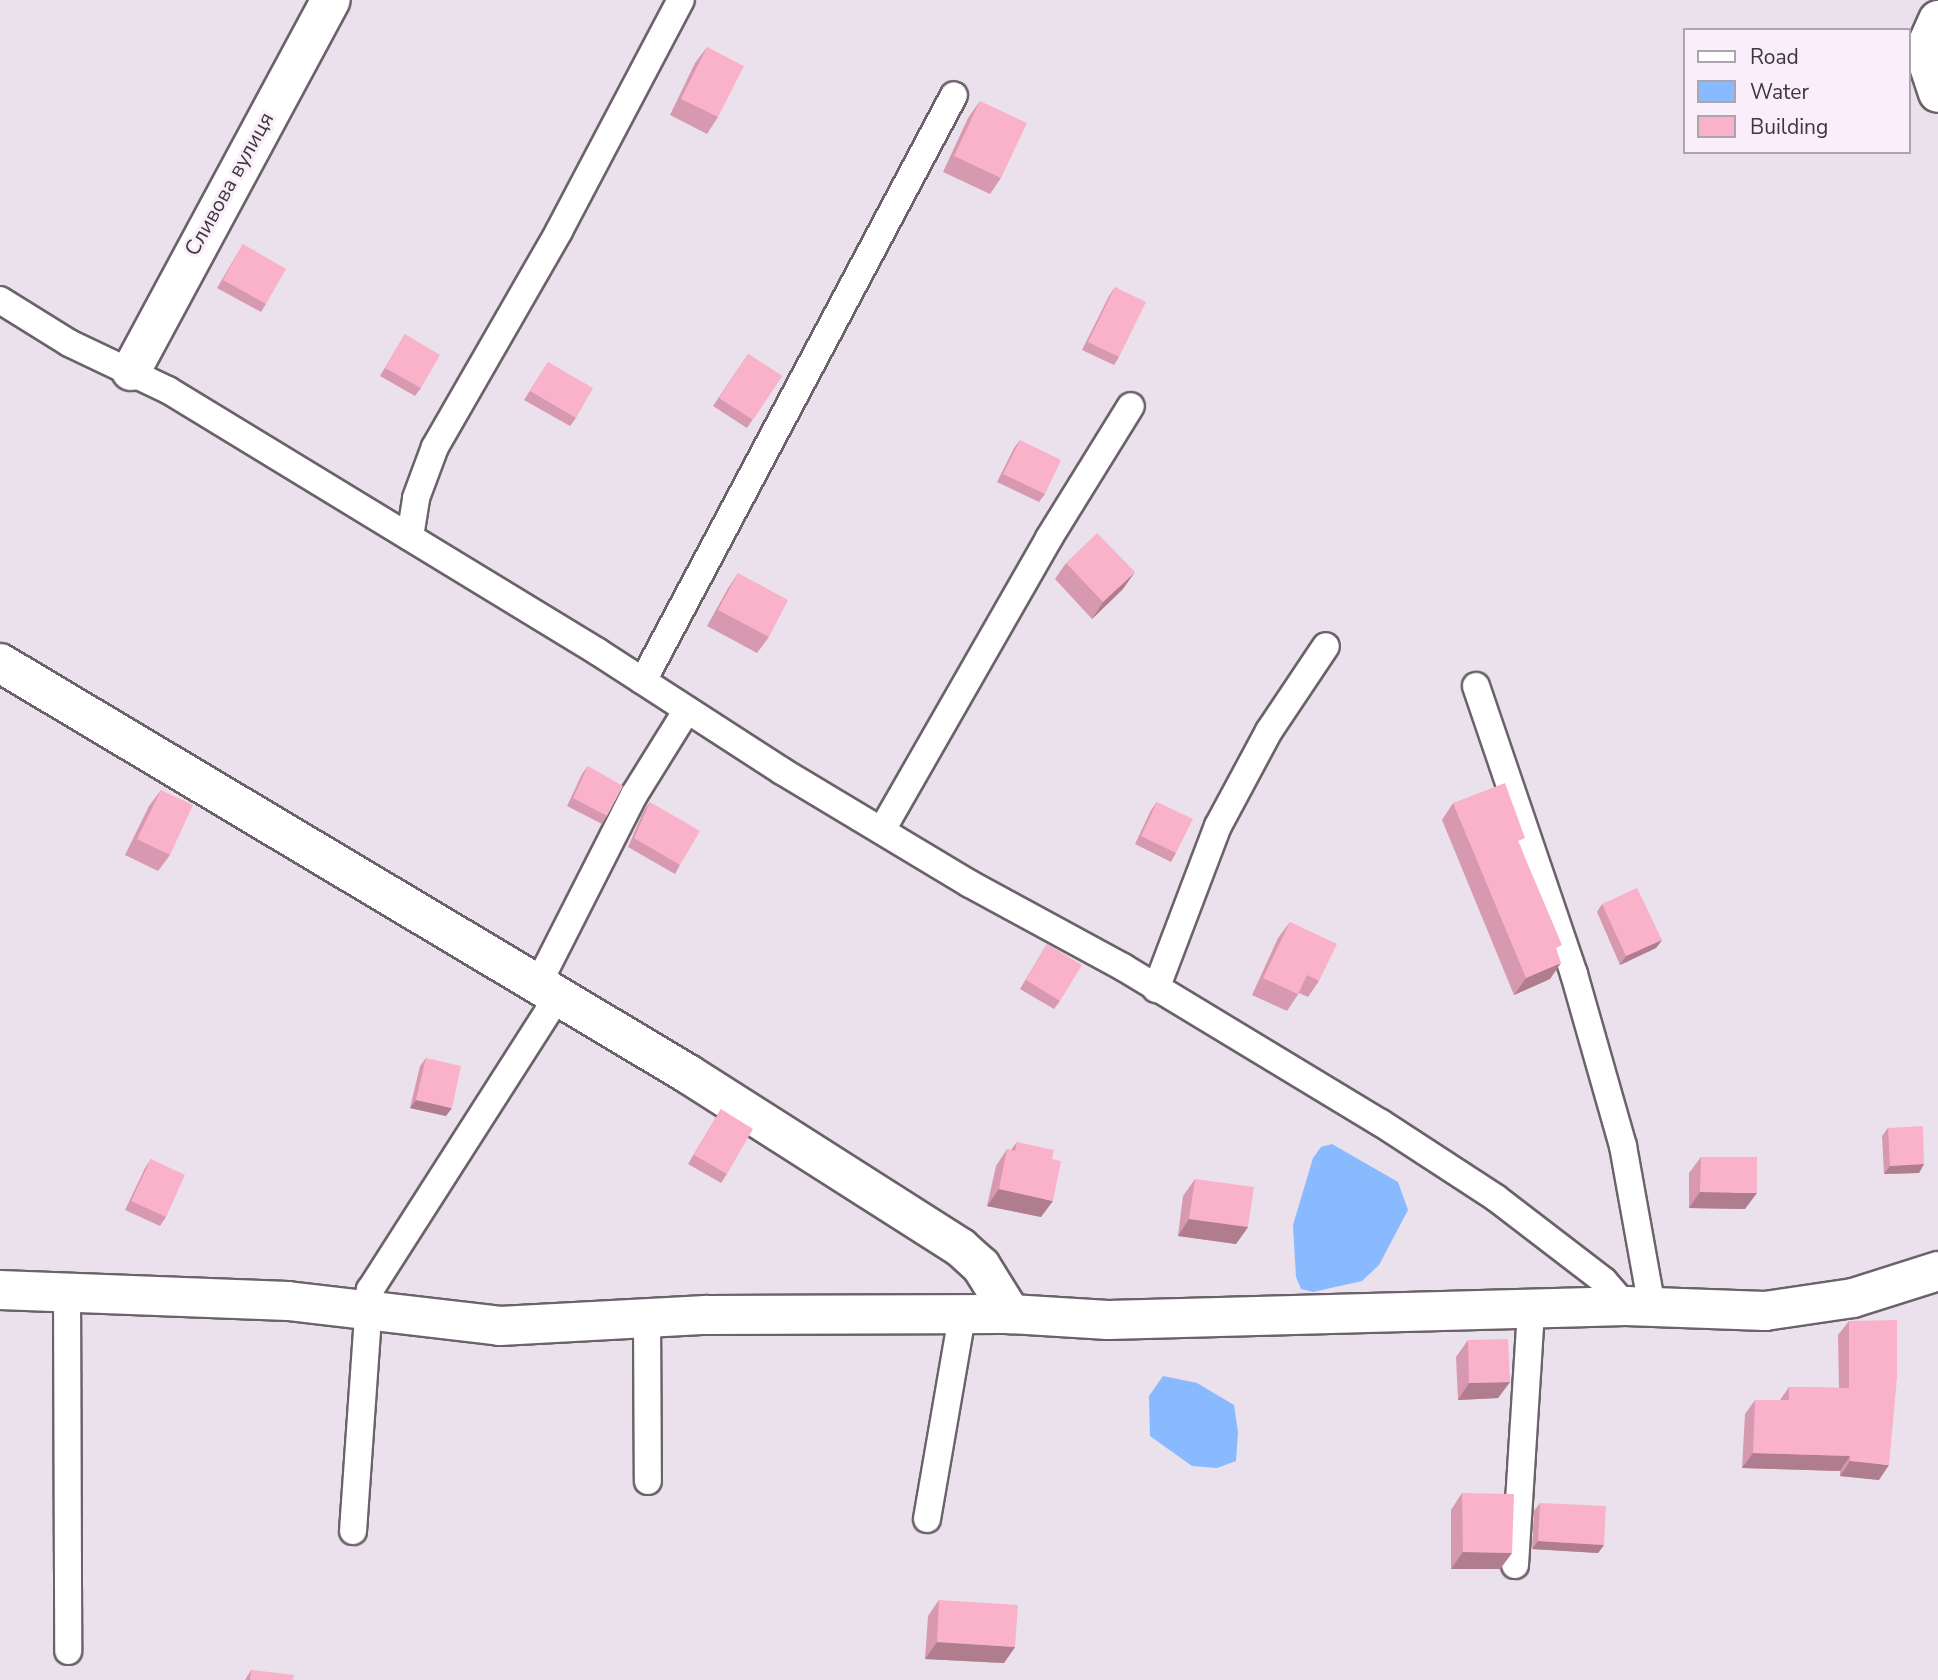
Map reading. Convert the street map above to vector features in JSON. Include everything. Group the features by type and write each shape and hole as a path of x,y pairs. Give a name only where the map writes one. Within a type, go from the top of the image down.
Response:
{"street":[{"name":"Сливова вулиця","path":"131,370 331,0"},
{"path":"1930,0 1938,10"},
{"path":"1938,20 1924,51 1938,93"},
{"path":"0,663 740,1106 961,1248 987,1275 1011,1314"},
{"path":"0,1290 67,1290 307,1302 500,1326 647,1316 1011,1314 1108,1320 1639,1307 1796,1309 1853,1298 1938,1271"}],"lane":[{"path":"410,537 416,498 435,447 559,231 681,0"},
{"path":"643,681 954,95"},
{"path":"0,300 69,343 131,370 410,537 882,830 1156,989 1496,1198 1639,1307"},
{"path":"882,830 1023,583 1131,406"},
{"path":"1156,989 1218,826 1269,731 1326,646"},
{"path":"1476,686 1574,974 1619,1133 1637,1208 1639,1307"},
{"path":"353,1531 367,1311 376,1279 547,992 634,795 687,709"},
{"path":"67,1290 68,1651"},
{"path":"1516,1565 1531,1310"},
{"path":"927,1519 962,1315"},
{"path":"647,1316 649,1481"}],"water":[{"path":"1332,1144 1398,1182 1408,1210 1379,1265 1362,1281 1313,1292 1301,1289 1296,1277 1293,1225 1313,1158 1321,1147"},
{"path":"1163,1376 1197,1383 1234,1405 1238,1432 1236,1461 1217,1468 1192,1466 1150,1436 1149,1396"}],"building":[{"path":"707,47 744,66 718,117 681,99"},
{"path":"980,101 1027,123 1001,178 954,156"},
{"path":"243,244 286,269 266,304 223,280"},
{"path":"1115,287 1146,302 1119,357 1088,342"},
{"path":"405,334 440,355 421,388 385,368"},
{"path":"748,354 782,376 753,420 719,398"},
{"path":"548,362 593,388 576,418 530,391"},
{"path":"1020,440 1061,460 1045,494 1003,474"},
{"path":"1097,533 1135,572 1103,602 1066,563"},
{"path":"738,573 788,600 769,637 718,610"},
{"path":"588,766 623,786 607,816 573,798"},
{"path":"1505,783 1525,838 1518,841 1562,945 1556,948 1561,963 1526,978 1453,803"},
{"path":"161,790 193,805 170,855 137,839"},
{"path":"650,802 700,831 680,865 634,838"},
{"path":"1157,802 1193,819 1176,853 1141,836"},
{"path":"1637,888 1662,940 1626,956 1602,904"},
{"path":"1290,922 1337,944 1319,981 1307,975 1298,994 1263,978"},
{"path":"1047,944 1082,965 1060,1001 1026,980"},
{"path":"426,1058 461,1066 452,1108 416,1100"},
{"path":"721,1109 753,1129 727,1174 694,1155"},
{"path":"1923,1126 1924,1164 1890,1166 1888,1128"},
{"path":"1017,1142 1054,1150 1052,1159 1061,1161 1053,1201 999,1189 1007,1149 1015,1151"},
{"path":"1701,1157 1757,1157 1757,1193 1700,1192"},
{"path":"151,1159 185,1175 166,1217 131,1201"},
{"path":"1195,1179 1254,1187 1248,1227 1189,1219"},
{"path":"1897,1320 1897,1378 1889,1465 1850,1461 1850,1456 1753,1453 1755,1400 1789,1400 1789,1387 1849,1388 1849,1321"},
{"path":"1508,1339 1510,1382 1469,1383 1468,1340"},
{"path":"1462,1493 1514,1494 1512,1553 1463,1552"},
{"path":"1540,1503 1606,1506 1604,1545 1538,1541"},
{"path":"939,1600 1018,1605 1015,1647 937,1642"},
{"path":"251,1670 294,1675 293,1680 250,1680"}]}
